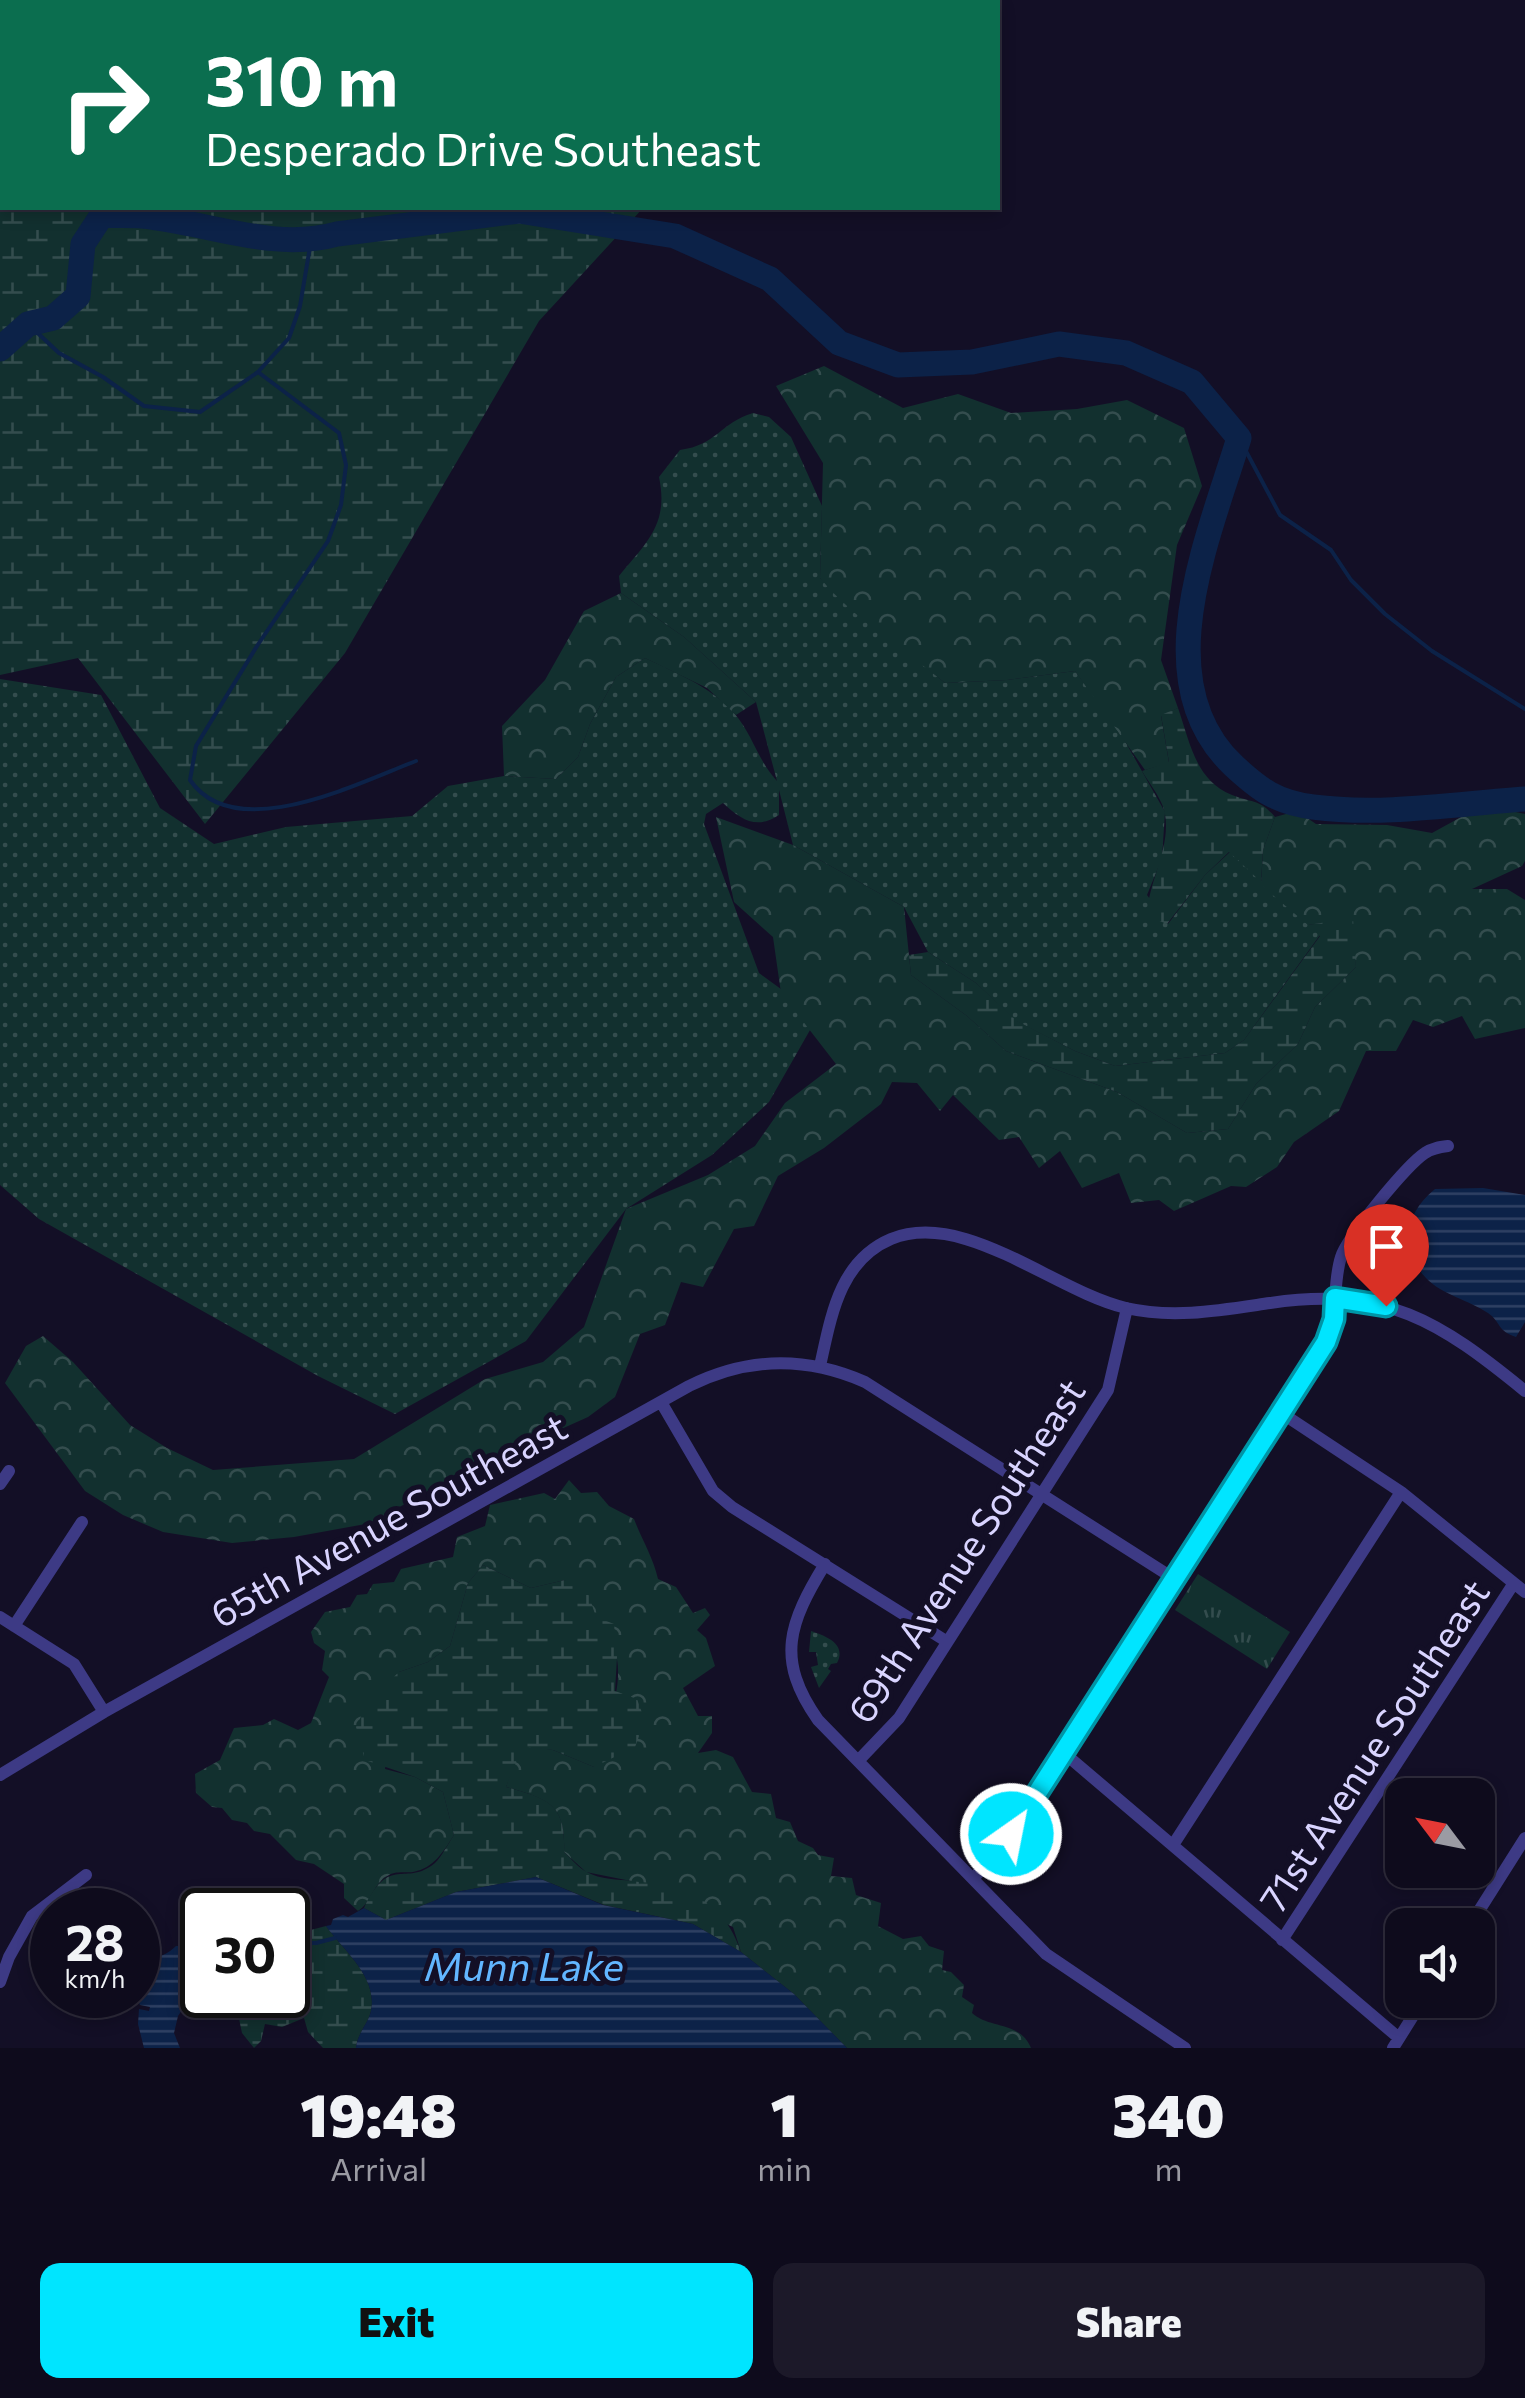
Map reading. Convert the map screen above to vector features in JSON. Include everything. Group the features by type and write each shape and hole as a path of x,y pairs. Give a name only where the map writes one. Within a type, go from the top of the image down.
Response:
{"street":[{"path":"974,1878 1011,1834 1064,1753 1331,1331 1340,1258 1350,1239 1417,1160 1436,1148 1448,1146"},
{"path":"820,1366 844,1282 874,1250 904,1235 935,1233 968,1238 1066,1287 1128,1308 1195,1313 1305,1298 1386,1306 1438,1326 1525,1391"},
{"name":"69th Avenue Southeast","path":"858,1761 900,1718 1108,1390 1128,1308"},
{"name":"65th Avenue Southeast","path":"0,1776 104,1712 661,1402 728,1370 770,1362 820,1366 853,1376 887,1394 1174,1578"},
{"path":"661,1402 714,1491 732,1507 946,1641"},
{"path":"1280,1412 1402,1492 1520,1587"},
{"path":"0,1484 9,1471"},
{"path":"1174,1845 1402,1492"},
{"path":"14,1626 82,1522"},
{"path":"825,1564 797,1614 790,1645 804,1699 818,1720 1046,1954 1185,2048"},
{"name":"71st Avenue Southeast","path":"1282,1940 1520,1587"},
{"path":"0,1617 74,1664 104,1712"},
{"path":"1064,1753 1174,1845 1396,2043 1412,2018"},
{"path":"1481,1908 1525,1838"},
{"path":"0,1982 32,1916 86,1875"}],"green space":[{"path":"0,210 641,210 539,321 345,653 205,824 78,658 0,675"},
{"path":"824,366 903,408 958,394 1011,413 1077,409 1127,400 1184,428 1202,486 1177,545 1161,660 1178,708 1161,716 1169,763 1145,770 1075,671 945,683 864,620 820,578 823,463 776,386"},
{"path":"753,413 769,417 791,437 822,506 820,578 945,683 1075,671 1117,727 1165,812 1162,858 1147,895 1168,924 1205,875 1230,852 1320,935 1244,1040 1225,1053 1115,1066 1016,1021 976,983 928,952 904,907 793,845 779,790 779,815 771,819 749,821 723,803 706,814 704,824 759,973 818,1016 769,1102 712,1155 626,1209 526,1341 395,1414 318,1376 39,1219 0,1185 0,679 101,695 160,808 214,844 286,827 412,816 448,786 504,776 556,779 578,757 590,724 616,677 645,658 692,681 725,704 777,781 756,702 684,637 621,593 619,576 653,531 661,508 659,477 680,450 702,444"},
{"path":"621,593 684,637 756,702 736,715 707,688 645,658 616,677 590,724 578,757 556,779 504,776 502,726 545,680 584,611"},
{"path":"1178,708 1196,759 1210,780 1232,795 1260,804 1275,817 1263,850 1261,882 1229,852 1205,875 1167,924 1147,916 1166,827 1162,803 1142,771 1169,762 1161,715"},
{"path":"1483,805 1525,814 1522,866 1472,889 1507,889 1525,900 1525,1028 1475,1039 1462,1016 1433,1027 1413,1020 1396,1051 1366,1051 1339,1111 1294,1142 1277,1167 1246,1187 1231,1186 1174,1211 1159,1200 1131,1203 1119,1173 1082,1188 1060,1151 1039,1168 1019,1137 999,1140 953,1095 940,1111 917,1083 892,1082 881,1104 824,1148 778,1176 754,1226 734,1229 703,1287 681,1282 665,1325 640,1334 615,1397 588,1417 539,1439 512,1457 478,1459 371,1523 294,1537 232,1543 163,1532 123,1515 85,1491 5,1383 26,1346 43,1336 73,1362 130,1425 213,1470 354,1459 485,1379 543,1362 584,1327 626,1209 708,1175 755,1146 785,1103 836,1064 781,993 773,937 734,902 716,817 793,845 904,907 911,975 1006,1051 1117,1092 1187,1133 1228,1129 1256,1084 1298,1044 1315,1007 1356,967 1350,920 1308,925 1261,885 1263,850 1275,817 1297,811 1316,824 1387,825 1432,833"},
{"path":"1353,918 1356,967 1315,1007 1298,1044 1256,1084 1228,1129 1187,1133 1117,1092 1006,1051 911,975 909,955 928,952 976,983 1017,1021 1075,1051 1115,1066 1225,1053 1244,1040 1320,936 1308,925"},
{"path":"569,1480 581,1493 597,1492 609,1506 634,1519 658,1579 676,1587 693,1613 705,1608 710,1615 697,1630 706,1638 715,1666 683,1688 698,1716 712,1716 712,1733 698,1753 716,1750 733,1757 752,1792 771,1794 776,1818 790,1822 798,1841 818,1855 834,1858 831,1876 852,1878 856,1895 881,1903 878,1926 903,1939 921,1936 929,1946 944,1951 942,1970 951,1972 964,1985 962,1997 974,2005 972,2013 1020,2033 1031,2048 847,2048 794,1994 741,1952 733,1927 631,1881 586,1872 564,1852 562,1824 552,1806 506,1787 520,1745 553,1750 594,1767 611,1714 618,1672 614,1649 596,1617 565,1580 531,1588 483,1565 468,1583 450,1646 428,1662 399,1672 385,1769 415,1777 443,1792 454,1835 427,1867 394,1873 384,1879 358,1911 344,1898 344,1884 314,1864 296,1860 270,1834 232,1820 222,1808 212,1807 196,1793 195,1774 220,1760 234,1728 263,1725 274,1719 298,1730 311,1723 329,1677 322,1670 325,1651 314,1643 311,1632 325,1612 350,1607 357,1595 367,1594 373,1584 394,1582 401,1569 453,1557 457,1537 485,1526 490,1505 544,1493 555,1499"},
{"path":"483,1565 531,1588 565,1580 587,1590 596,1617 614,1624 615,1691 637,1699 645,1721 635,1747 594,1767 553,1750 522,1747 506,1787 552,1806 562,1823 564,1852 584,1870 603,1878 669,1887 700,1899 724,1919 741,1952 693,1924 604,1905 536,1877 456,1892 386,1920 364,1908 382,1881 424,1870 435,1863 454,1835 443,1792 415,1777 365,1760 356,1727 369,1700 399,1672 428,1662 450,1646 468,1583"},
{"path":"1198,1574 1290,1632 1267,1669 1175,1610"},
{"path":"811,1631 828,1638 839,1651 837,1663 831,1664 831,1671 819,1688 811,1667 818,1665 816,1652 809,1652"},
{"path":"326,1926 364,1975 372,1999 371,2011 356,2048 323,2048 308,2032 304,2018 310,2018 310,1930"},
{"path":"239,2018 304,2018 282,2027 265,2024 261,2041 254,2048 242,2033"}],"water":[{"path":"1483,1188 1525,1195 1525,1322 1516,1337 1505,1332 1488,1313 1432,1284 1417,1267 1408,1243 1417,1208 1435,1189"},
{"name":"Munn Lake","path":"536,1877 603,1905 693,1924 741,1952 794,1994 847,2048 356,2048 370,2016 372,1999 364,1975 326,1926 333,1919 348,1917 364,1908 386,1920 456,1892"},
{"path":"180,1946 180,2013 174,2033 180,2048 144,2048 138,2018 160,2018 160,1956"}],"waterway":[{"path":"0,349 28,324 53,318 78,296 83,244 102,215 166,219 289,240 519,211 675,236 770,279 839,343 898,365 972,362 1059,344 1126,353 1192,382 1239,438 1201,563 1188,651 1193,693 1207,732 1234,766 1269,794 1313,807 1392,810 1525,799"},
{"path":"28,324 59,353 144,406 200,412 258,372 289,338 300,306 311,241"},
{"path":"258,372 339,433 346,465 341,505 328,541 196,746 190,780 210,799 236,808 266,809 331,794 416,761"},
{"path":"1239,438 1280,515 1331,550 1351,580 1385,614 1432,651 1525,709"},
{"path":"310,1943 335,1938"}],"route":[{"path":"1011,1834 1326,1342 1334,1319 1335,1298 1386,1306"}]}
